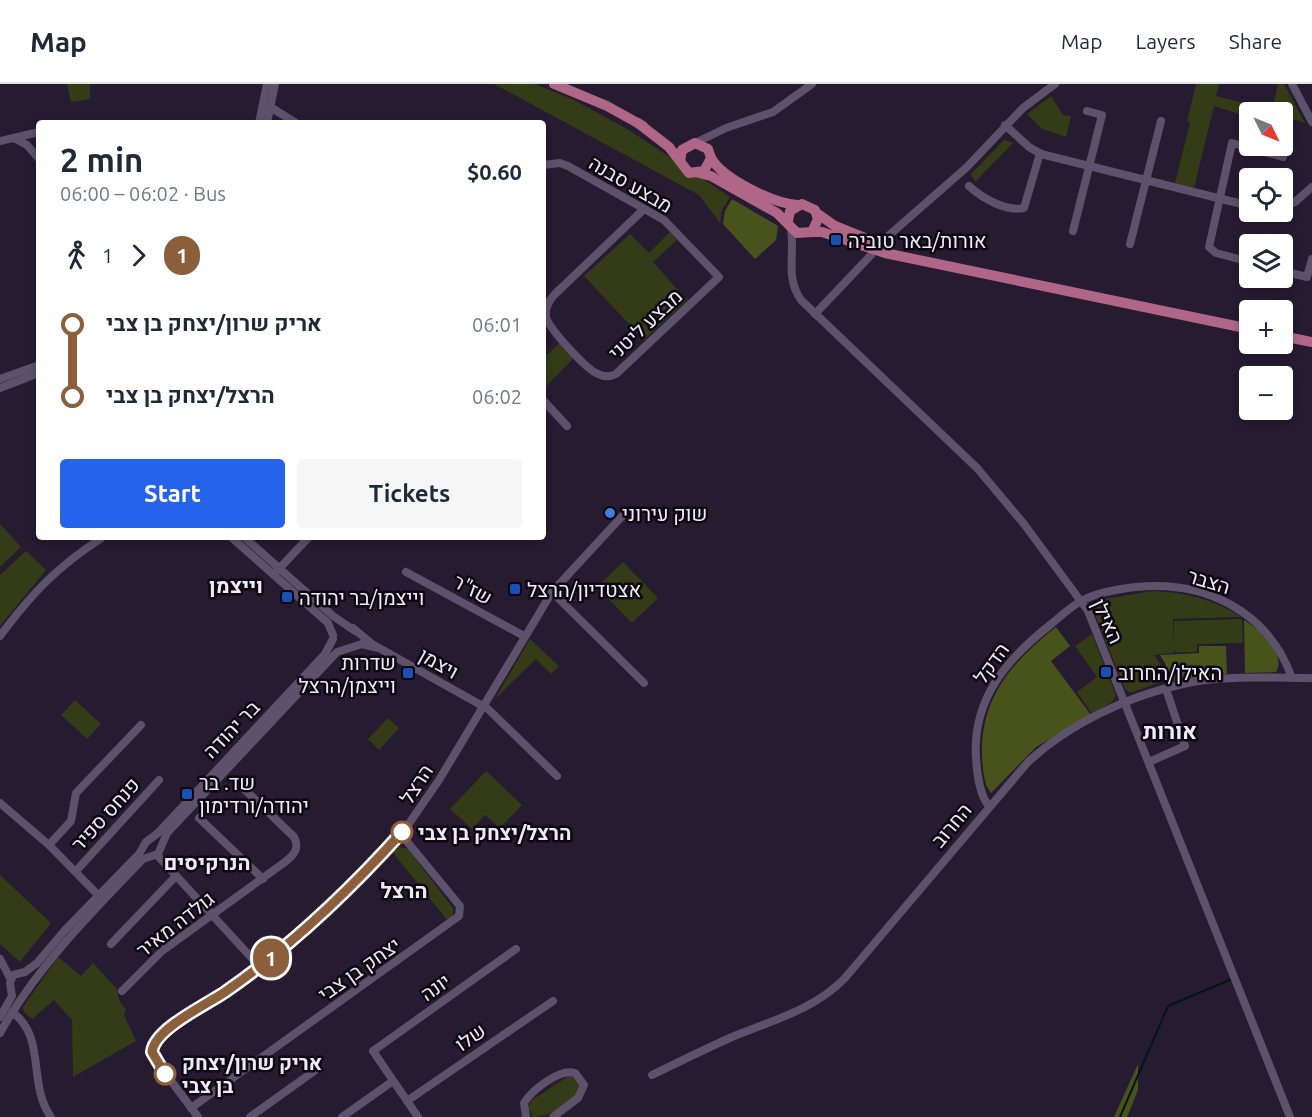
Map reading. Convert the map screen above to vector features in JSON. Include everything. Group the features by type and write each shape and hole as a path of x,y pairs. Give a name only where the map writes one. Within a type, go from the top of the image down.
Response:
{"main road":[{"path":"554,84 607,106 675,143 704,146 716,167 747,187 784,204 812,207 835,226 886,247 983,274"},
{"path":"638,123 669,147 689,173 699,173 720,181 789,225 797,233 822,232 885,253 1239,327"},
{"path":"680,160 682,150 692,144"},
{"path":"699,173 708,168 710,156"},
{"path":"789,225 790,211 798,205"},
{"path":"808,233 818,224 818,214"},
{"path":"1293,338 1312,342"}],"street":[{"path":"267,84 267,120"},
{"path":"261,120 275,84"},
{"path":"692,144 720,130 773,112 812,84"},
{"path":"887,237 967,167 1023,108 1055,84"},
{"path":"1292,84 1312,122"},
{"path":"267,105 291,120"},
{"path":"1073,231 1102,115 1087,111"},
{"path":"1130,244 1161,121"},
{"path":"1005,126 1040,153 1239,203"},
{"path":"710,156 712,142 720,130"},
{"path":"0,141 35,132"},
{"path":"33,148 27,138 35,132"},
{"path":"15,138 33,148"},
{"path":"1239,259 1216,253 1209,247 1232,143 1283,157"},
{"path":"969,186 982,198 1022,209 1028,201 1040,153"},
{"name":"מבצע סבנה","path":"546,165 560,163 568,166 644,209 670,226 718,277"},
{"path":"1293,203 1312,187"},
{"name":"מבצע ליטני","path":"644,209 554,295 546,306 546,319 552,329 590,369 600,375 616,374 718,277"},
{"name":"האילן","path":"789,225 792,253 790,269 793,287 801,300 977,468 1024,524 1081,600 1125,702 1290,1117"},
{"path":"792,253 800,238 808,233"},
{"path":"815,314 871,255"},
{"path":"1293,274 1307,277 1312,259"},
{"path":"0,379 36,366"},
{"path":"0,388 36,374"},
{"path":"546,403 567,426"},
{"name":"הרצל","path":"191,1108 154,1058 153,1046 159,1035 260,967 301,933 400,833 439,780 552,592 625,513"},
{"path":"0,636 41,584 64,563 98,540"},
{"name":"ויצמן","path":"235,540 378,648 484,706 557,776"},
{"name":"ויצמן","path":"247,540 327,623 333,637"},
{"path":"276,572 306,540"},
{"name":"שז\"ר","path":"406,572 524,636"},
{"name":"הצבר","path":"1081,600 1115,590 1150,586 1206,593 1240,609 1265,630 1281,653 1292,678"},
{"path":"552,592 644,683"},
{"name":"הדקל","path":"989,806 982,792 975,742 988,693 1017,653 1081,600"},
{"path":"342,626 351,627 357,638 350,647 338,646 333,637 342,626"},
{"name":"בר יהודה","path":"144,848 325,654 333,637"},
{"name":"ויצמן","path":"350,647 378,648"},
{"name":"בר יהודה","path":"153,856 167,833 337,652 350,647"},
{"name":"החרוב","path":"652,1075 730,1038 789,1016 830,993 1028,762 1044,748 1101,713 1125,702 1196,682 1312,678"},
{"path":"1149,762 1185,746 1166,689"},
{"path":"49,845 71,821 76,793 141,725"},
{"name":"פנחס ספיר","path":"76,871 159,780"},
{"name":"גולדה מאיר","path":"122,991 162,951 292,856 297,843 294,837 240,785"},
{"path":"0,803 49,845 98,895"},
{"path":"199,818 263,879"},
{"name":"יצחק בן צבי","path":"191,1108 459,916 460,906 400,833"},
{"path":"151,840 158,842 160,846"},
{"path":"0,1017 12,996 11,984 21,972 37,963 144,848 212,914 260,967"},
{"path":"0,1034 32,982 79,928 153,856"},
{"path":"111,944 175,877"},
{"name":"יונה","path":"393,1081 373,1051 516,949"},
{"path":"1,961 21,972 32,982"},
{"path":"1,961 11,984 18,992 25,992"},
{"name":"שלו","path":"407,1101 553,1000"},
{"path":"12,1012 23,1022 31,1035 41,1099 51,1117"},
{"path":"250,1117 317,1069"},
{"path":"526,1117 523,1108 527,1098 560,1073 575,1072 584,1085 582,1095 553,1117"},
{"path":"342,1117 393,1081 418,1117"},
{"path":"191,1108 198,1117"}],"green space":[{"path":"67,84 90,84 90,99 71,102"},
{"path":"494,84 535,84 572,99 629,130 730,197 722,210 720,223 699,195"},
{"path":"1196,84 1219,84 1216,96 1240,102 1239,114 1214,106 1194,188 1175,183 1190,123 1187,121"},
{"path":"1278,84 1284,84 1305,123 1293,119 1293,102 1274,102"},
{"path":"1051,96 1063,115 1071,116 1066,137 1042,129 1027,114"},
{"path":"1004,140 1013,143 975,182 971,174"},
{"path":"732,199 778,226 776,240 755,259 723,224 725,211"},
{"path":"670,232 677,240 653,262 687,300 644,340 584,276 630,234 649,253"},
{"path":"560,343 574,358 546,386 546,355"},
{"path":"0,524 21,547 0,567"},
{"path":"26,551 46,570 0,626 0,575"},
{"path":"623,562 658,598 632,623 597,587"},
{"path":"1152,591 1198,598 1220,605 1242,617 1173,619 1174,647 1174,621 1242,619 1243,643 1197,644 1197,652 1175,652 1174,648 1174,653 1154,655 1161,666 1161,682 1130,693 1125,689 1092,607 1099,600"},
{"path":"1244,620 1263,635 1274,650 1278,657 1276,672 1245,673"},
{"path":"1056,627 1070,646 1051,661 1091,715 1036,747 991,793 985,782 982,758 986,717 1001,684 1012,668"},
{"path":"1092,634 1116,695 1112,702 1092,714 1077,692 1097,677 1075,646"},
{"path":"530,639 559,666 551,674 536,659 495,699"},
{"path":"1199,646 1226,646 1227,674 1165,682 1166,665 1160,655 1199,653"},
{"path":"75,700 101,724 87,739 61,715"},
{"path":"388,718 399,728 379,750 368,739"},
{"path":"486,771 522,805 500,828 485,815 472,829 450,809"},
{"path":"399,847 408,849 453,908 453,916 448,921 393,853"},
{"path":"0,875 51,923 20,962 0,944"},
{"path":"58,957 81,976 93,963 117,989 119,1000 126,1010 124,1015 136,1041 73,1077 72,1020 54,1000 32,1019 24,1012 23,1007"},
{"path":"1138,1064 1138,1090 1127,1117 1114,1117"},
{"path":"570,1075 581,1085 574,1097 554,1111 533,1117 528,1107 532,1100"}],"waterway":[{"path":"1120,1117 1168,1006 1232,979"}],"bus line":[{"name":"1","path":"165,1074 152,1052 159,1035 260,967 301,933 402,832"}],"place":[{"name":"אורות/באר טוביה","path":"836,240"},
{"name":"שוק עירוני","path":"610,513"},
{"name":"אצטדיון/הרצל","path":"515,589"},
{"name":"וייצמן/בר יהודה","path":"287,597"},
{"name":"האילן/החרוב","path":"1106,672"},
{"name":"שדרות וייצמן/הרצל","path":"408,673"},
{"name":"שד. בר יהודה/ורדימון","path":"187,794"},
{"name":"הרצל/יצחק בן צבי","path":"402,832"},
{"name":"אריק שרון/יצחק בן צבי","path":"165,1074"}],"district":[{"name":"וייצמן","path":"236,585"},
{"name":"אורות","path":"1170,730"},
{"name":"הנרקיסים","path":"207,862"},
{"name":"הרצל","path":"404,890"}]}
